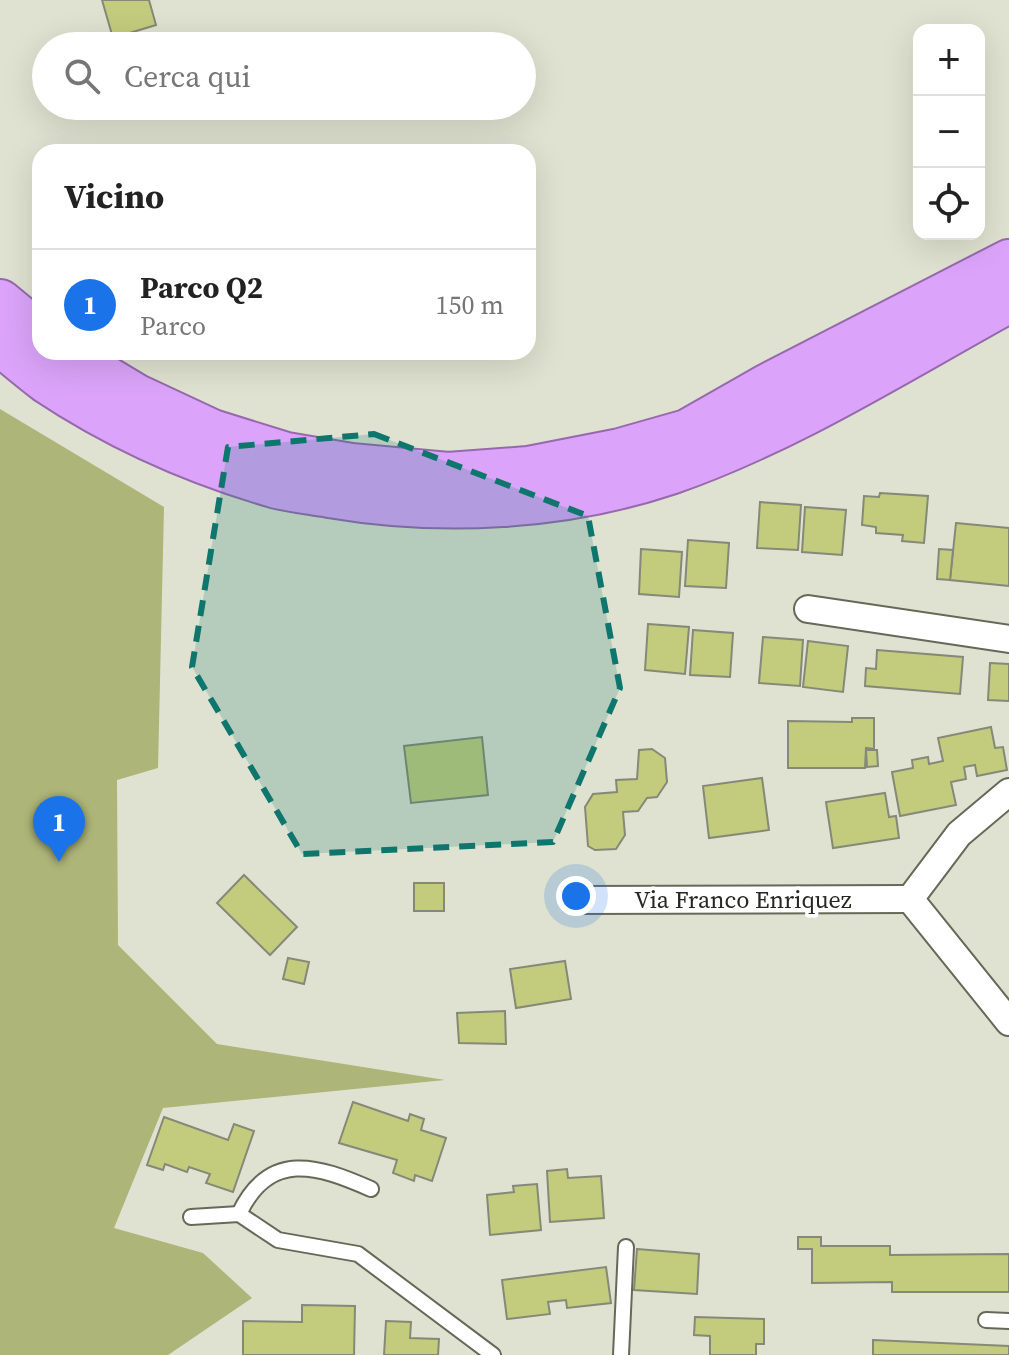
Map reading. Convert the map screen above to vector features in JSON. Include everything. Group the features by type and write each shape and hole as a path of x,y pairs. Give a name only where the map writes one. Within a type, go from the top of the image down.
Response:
{"highway":[{"path":"75,360 137,397 212,432 286,455 351,466 448,475 528,469 620,451 687,432 766,387 1009,262"},
{"path":"0,343 47,380 122,425 181,452 278,486 355,499 443,507 530,501 598,491 670,472 785,423 1009,300"},
{"path":"0,302 32,328"}],"street":[{"path":"808,609 1009,639"},
{"path":"1009,792 959,834 910,899 1009,1022"},
{"name":"Via Franco Enriquez","path":"576,900 910,899"}],"lane":[{"path":"239,1214 248,1194 270,1175 289,1167 338,1174 371,1189"},
{"path":"191,1217 239,1214 278,1240 358,1254 493,1355"},
{"path":"621,1355 626,1247"},
{"path":"986,1320 1009,1321"}],"highlighted area":[{"path":"374,434 588,516 620,688 553,842 302,854 192,667 228,447"}],"green space":[{"path":"0,409 164,507 158,768 117,780 118,945 217,1044 445,1080 163,1108 114,1228 203,1253 252,1298 168,1355 0,1355"}],"building":[{"path":"102,0 149,0 156,25 133,32 111,32"},
{"path":"880,493 928,496 924,543 902,541 903,535 876,533 876,527 862,525 864,496 879,497"},
{"path":"760,502 801,505 798,550 757,548"},
{"path":"805,507 846,510 842,555 802,552"},
{"path":"956,523 1009,528 1009,586 950,580"},
{"path":"688,540 729,543 726,588 685,586"},
{"path":"641,549 682,552 679,597 639,594"},
{"path":"939,549 953,550 950,580 937,579"},
{"path":"648,624 689,627 685,674 645,670"},
{"path":"693,630 733,633 730,677 690,675"},
{"path":"763,637 803,640 800,686 759,683"},
{"path":"808,641 848,646 843,692 803,687"},
{"path":"877,650 963,657 960,694 865,686 866,668 876,669"},
{"path":"990,663 1009,664 1009,701 988,700"},
{"path":"852,718 874,718 874,749 866,748 865,768 788,768 788,721 852,722"},
{"path":"991,727 995,748 1003,747 1007,770 977,776 975,765 964,767 966,779 951,782 956,805 900,816 892,772 913,768 912,760 928,757 929,764 943,761 938,738"},
{"path":"482,737 488,795 411,803 404,746"},
{"path":"652,749 665,758 667,782 657,797 647,798 638,811 623,812 625,835 616,849 595,850 588,846 585,807 593,794 617,792 616,780 637,779 639,750"},
{"path":"866,750 877,750 878,766 867,767"},
{"path":"762,778 769,830 709,838 703,786"},
{"path":"885,793 889,817 896,816 899,838 833,848 826,802"},
{"path":"244,875 297,927 270,955 217,903"},
{"path":"414,883 444,883 444,911 414,911"},
{"path":"288,958 309,962 304,984 283,979"},
{"path":"565,961 571,999 516,1008 510,969"},
{"path":"505,1011 506,1044 459,1043 457,1013"},
{"path":"353,1102 408,1121 410,1114 424,1119 421,1130 446,1138 432,1181 415,1175 414,1181 393,1173 397,1160 339,1143"},
{"path":"164,1117 228,1140 234,1124 254,1131 233,1192 206,1183 210,1174 189,1167 187,1172 165,1164 163,1170 147,1165"},
{"path":"567,1169 568,1178 601,1176 604,1218 550,1222 547,1171"},
{"path":"537,1184 541,1230 490,1235 487,1195 514,1192 513,1186"},
{"path":"798,1237 821,1237 821,1246 890,1246 890,1255 1009,1254 1009,1292 892,1292 892,1282 812,1283 812,1249 798,1249"},
{"path":"637,1249 699,1254 697,1294 634,1290"},
{"path":"606,1267 611,1303 567,1308 566,1300 548,1302 550,1314 507,1319 502,1280"},
{"path":"302,1305 355,1306 354,1355 243,1355 243,1321 302,1322"},
{"path":"695,1317 764,1319 764,1344 756,1344 756,1355 710,1355 710,1336 694,1335"},
{"path":"386,1321 411,1322 410,1338 439,1339 438,1355 384,1355"},
{"path":"873,1340 1009,1346 1009,1355 873,1355"}],"place":[{"name":"Parco Q2","path":"59,862"}]}
